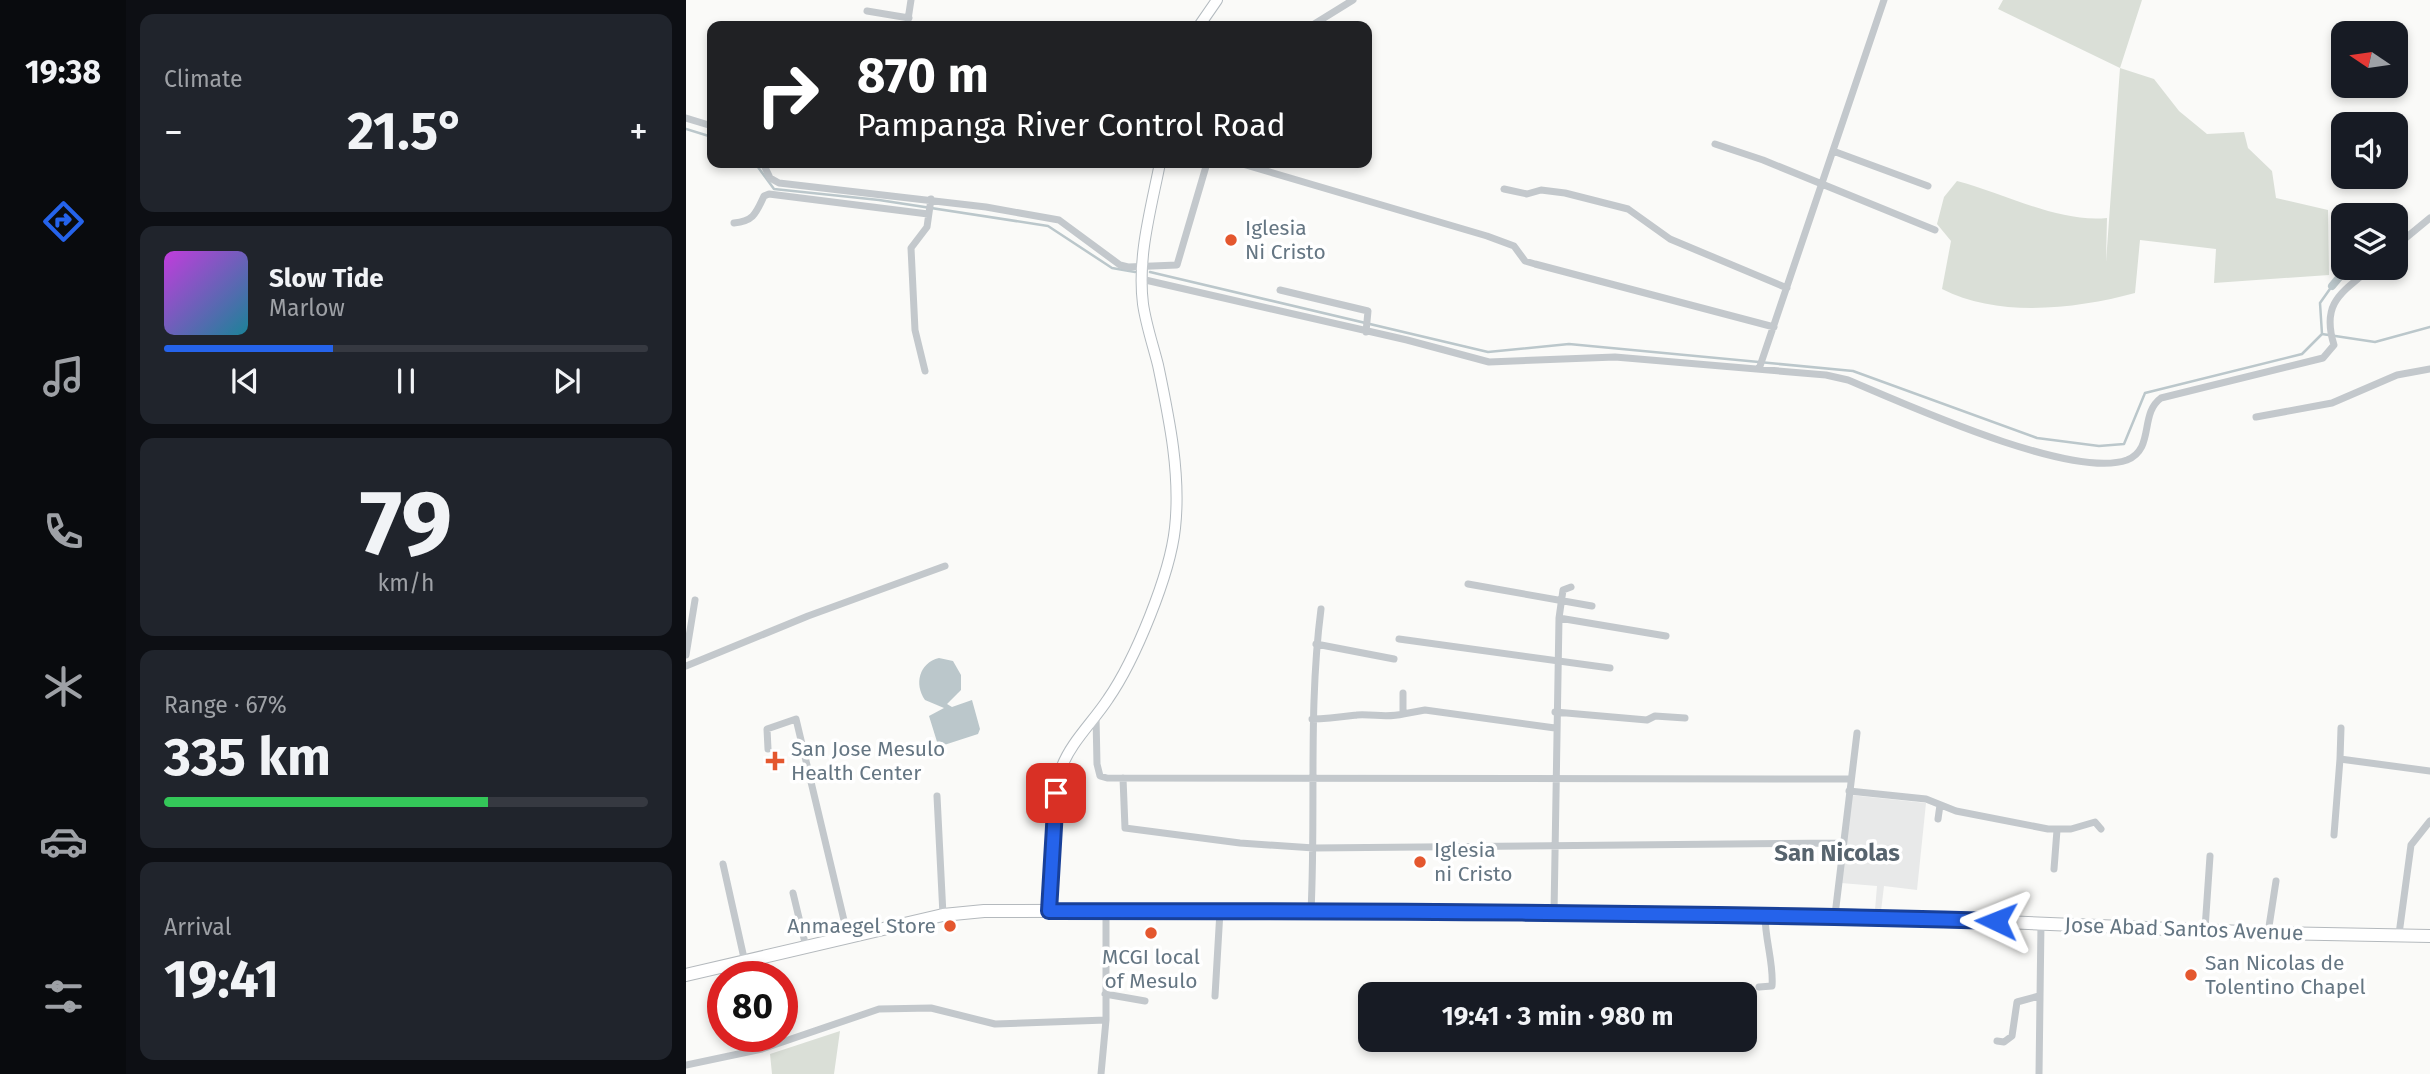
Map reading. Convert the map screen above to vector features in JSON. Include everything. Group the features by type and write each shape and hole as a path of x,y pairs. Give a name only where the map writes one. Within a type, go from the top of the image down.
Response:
{"highway":[{"name":"Jose Abad Santos Avenue","path":"749,961 943,915 984,911 1835,915 2268,933 2430,936"},
{"name":"Jose Abad Santos Avenue","path":"686,975 707,970"}],"main road":[{"path":"1202,21 1217,0"},
{"path":"1049,911 1058,781 1069,753 1096,717 1128,662 1160,587 1175,529 1177,479 1171,435 1143,306 1141,279 1159,168"}],"street":[{"path":"908,21 911,0"},
{"path":"1319,21 1353,0"},
{"path":"1760,368 1884,0"},
{"path":"867,11 904,21"},
{"path":"686,118 707,124"},
{"path":"1715,144 1823,183 1935,230"},
{"path":"1833,151 1928,186"},
{"path":"765,168 770,178 779,183 862,192 929,206"},
{"path":"734,223 747,222 754,217 764,196 769,194 860,204 929,206 1059,220 1120,265 1177,265 1206,168"},
{"path":"1256,168 1487,236 1514,246 1525,261 1774,327"},
{"path":"1504,189 1527,194 1541,190 1565,193 1628,209 1670,239 1787,288"},
{"path":"860,204 862,192"},
{"path":"925,371 915,330 911,248 927,227 929,206"},
{"path":"2408,236 2430,218"},
{"path":"1141,279 1489,362 1615,357 1826,374 2037,453 2073,462 2104,463 2127,460 2139,452 2144,444 2152,409 2161,398 2323,358 2334,345 2328,318 2336,300 2358,280"},
{"path":"1280,290 1368,311 1366,331"},
{"path":"2256,417 2332,403 2397,375 2430,369"},
{"path":"686,666 808,616 945,566"},
{"path":"1468,584 1592,606"},
{"path":"1554,914 1555,712 1559,618 1563,590 1571,586"},
{"path":"686,654 695,600"},
{"path":"1311,911 1315,779 1311,719 1321,609"},
{"path":"1559,618 1666,636"},
{"path":"1399,639 1610,668"},
{"path":"1316,644 1394,659"},
{"path":"1403,714 1404,693"},
{"path":"1311,719 1338,719 1359,715 1388,718 1425,710 1555,728"},
{"path":"1555,712 1647,720 1655,716 1685,718"},
{"path":"1096,717 1097,764 1100,776 1123,778 1851,779"},
{"path":"768,749 767,729 796,719 848,937"},
{"path":"2334,835 2341,728"},
{"path":"1835,915 1857,733"},
{"path":"2340,759 2430,771"},
{"path":"1123,778 1123,823 1131,830 1314,848 1843,842"},
{"path":"1849,791 1926,799 1940,806 2057,830 2095,822 2101,829"},
{"path":"937,796 943,915"},
{"path":"1938,819 1940,806"},
{"path":"2399,934 2412,845 2430,821"},
{"path":"2054,869 2057,830"},
{"path":"2205,929 2210,856"},
{"path":"723,864 745,961"},
{"path":"2268,933 2276,881"},
{"path":"793,893 806,947"},
{"path":"1101,1074 1105,1020 1106,911"},
{"path":"1215,996 1220,911"},
{"path":"1759,987 1772,986 1773,979 1765,938 1765,916"},
{"path":"2039,1074 2041,923"},
{"path":"1105,994 1145,1001"},
{"path":"1997,1041 2004,1042 2012,1036 2017,1002 2039,996"},
{"path":"798,1037 879,1009 931,1008 995,1024 1105,1020"},
{"path":"686,1065 748,1052"}],"shaded area":[{"path":"2003,0 2142,0 2120,68 1998,9"},
{"path":"2120,68 2154,79 2179,111 2207,134 2244,132 2248,148 2272,171 2276,198 2328,210 2329,275 2214,283 2216,249 2140,240 2135,293 2112,299 2063,306 2012,307 1987,304 1942,289 1951,241 1937,224 1944,197 1957,181 2050,212 2107,218 2106,262"},
{"path":"939,658 953,661 961,675 961,690 947,704 952,707 972,700 980,729 978,734 941,746 938,745 929,716 944,708 925,700 919,681 927,664"},
{"path":"1850,795 1926,803 1917,890 1884,886 1881,911 1875,910 1877,886 1841,883"},
{"path":"840,1031 834,1074 772,1074 770,1054 798,1052 798,1045"}],"waterway":[{"path":"686,129 707,135"},
{"path":"759,168 774,189 879,200 1048,226 1112,268 1135,272"},
{"path":"1150,272 1488,352 1569,344 1853,371 2037,438 2099,446 2124,444 2145,393 2302,354 2322,334 2320,303 2332,286"},
{"path":"2332,286 2337,280"},
{"path":"2322,334 2375,342 2430,327"}],"place":[{"name":"Iglesia Ni Cristo","path":"1231,240"},
{"name":"San Jose Mesulo Health Center","path":"775,761"},
{"name":"Iglesia ni Cristo","path":"1420,862"},
{"name":"Anmaegel Store","path":"950,926"},
{"name":"MCGI local of Mesulo","path":"1151,933"},
{"name":"San Nicolas de Tolentino Chapel","path":"2191,975"}],"district":[{"name":"San Nicolas","path":"1837,853"}],"route":[{"path":"1056,793 1049,911 1401,910 1835,915 1996,921"}]}
